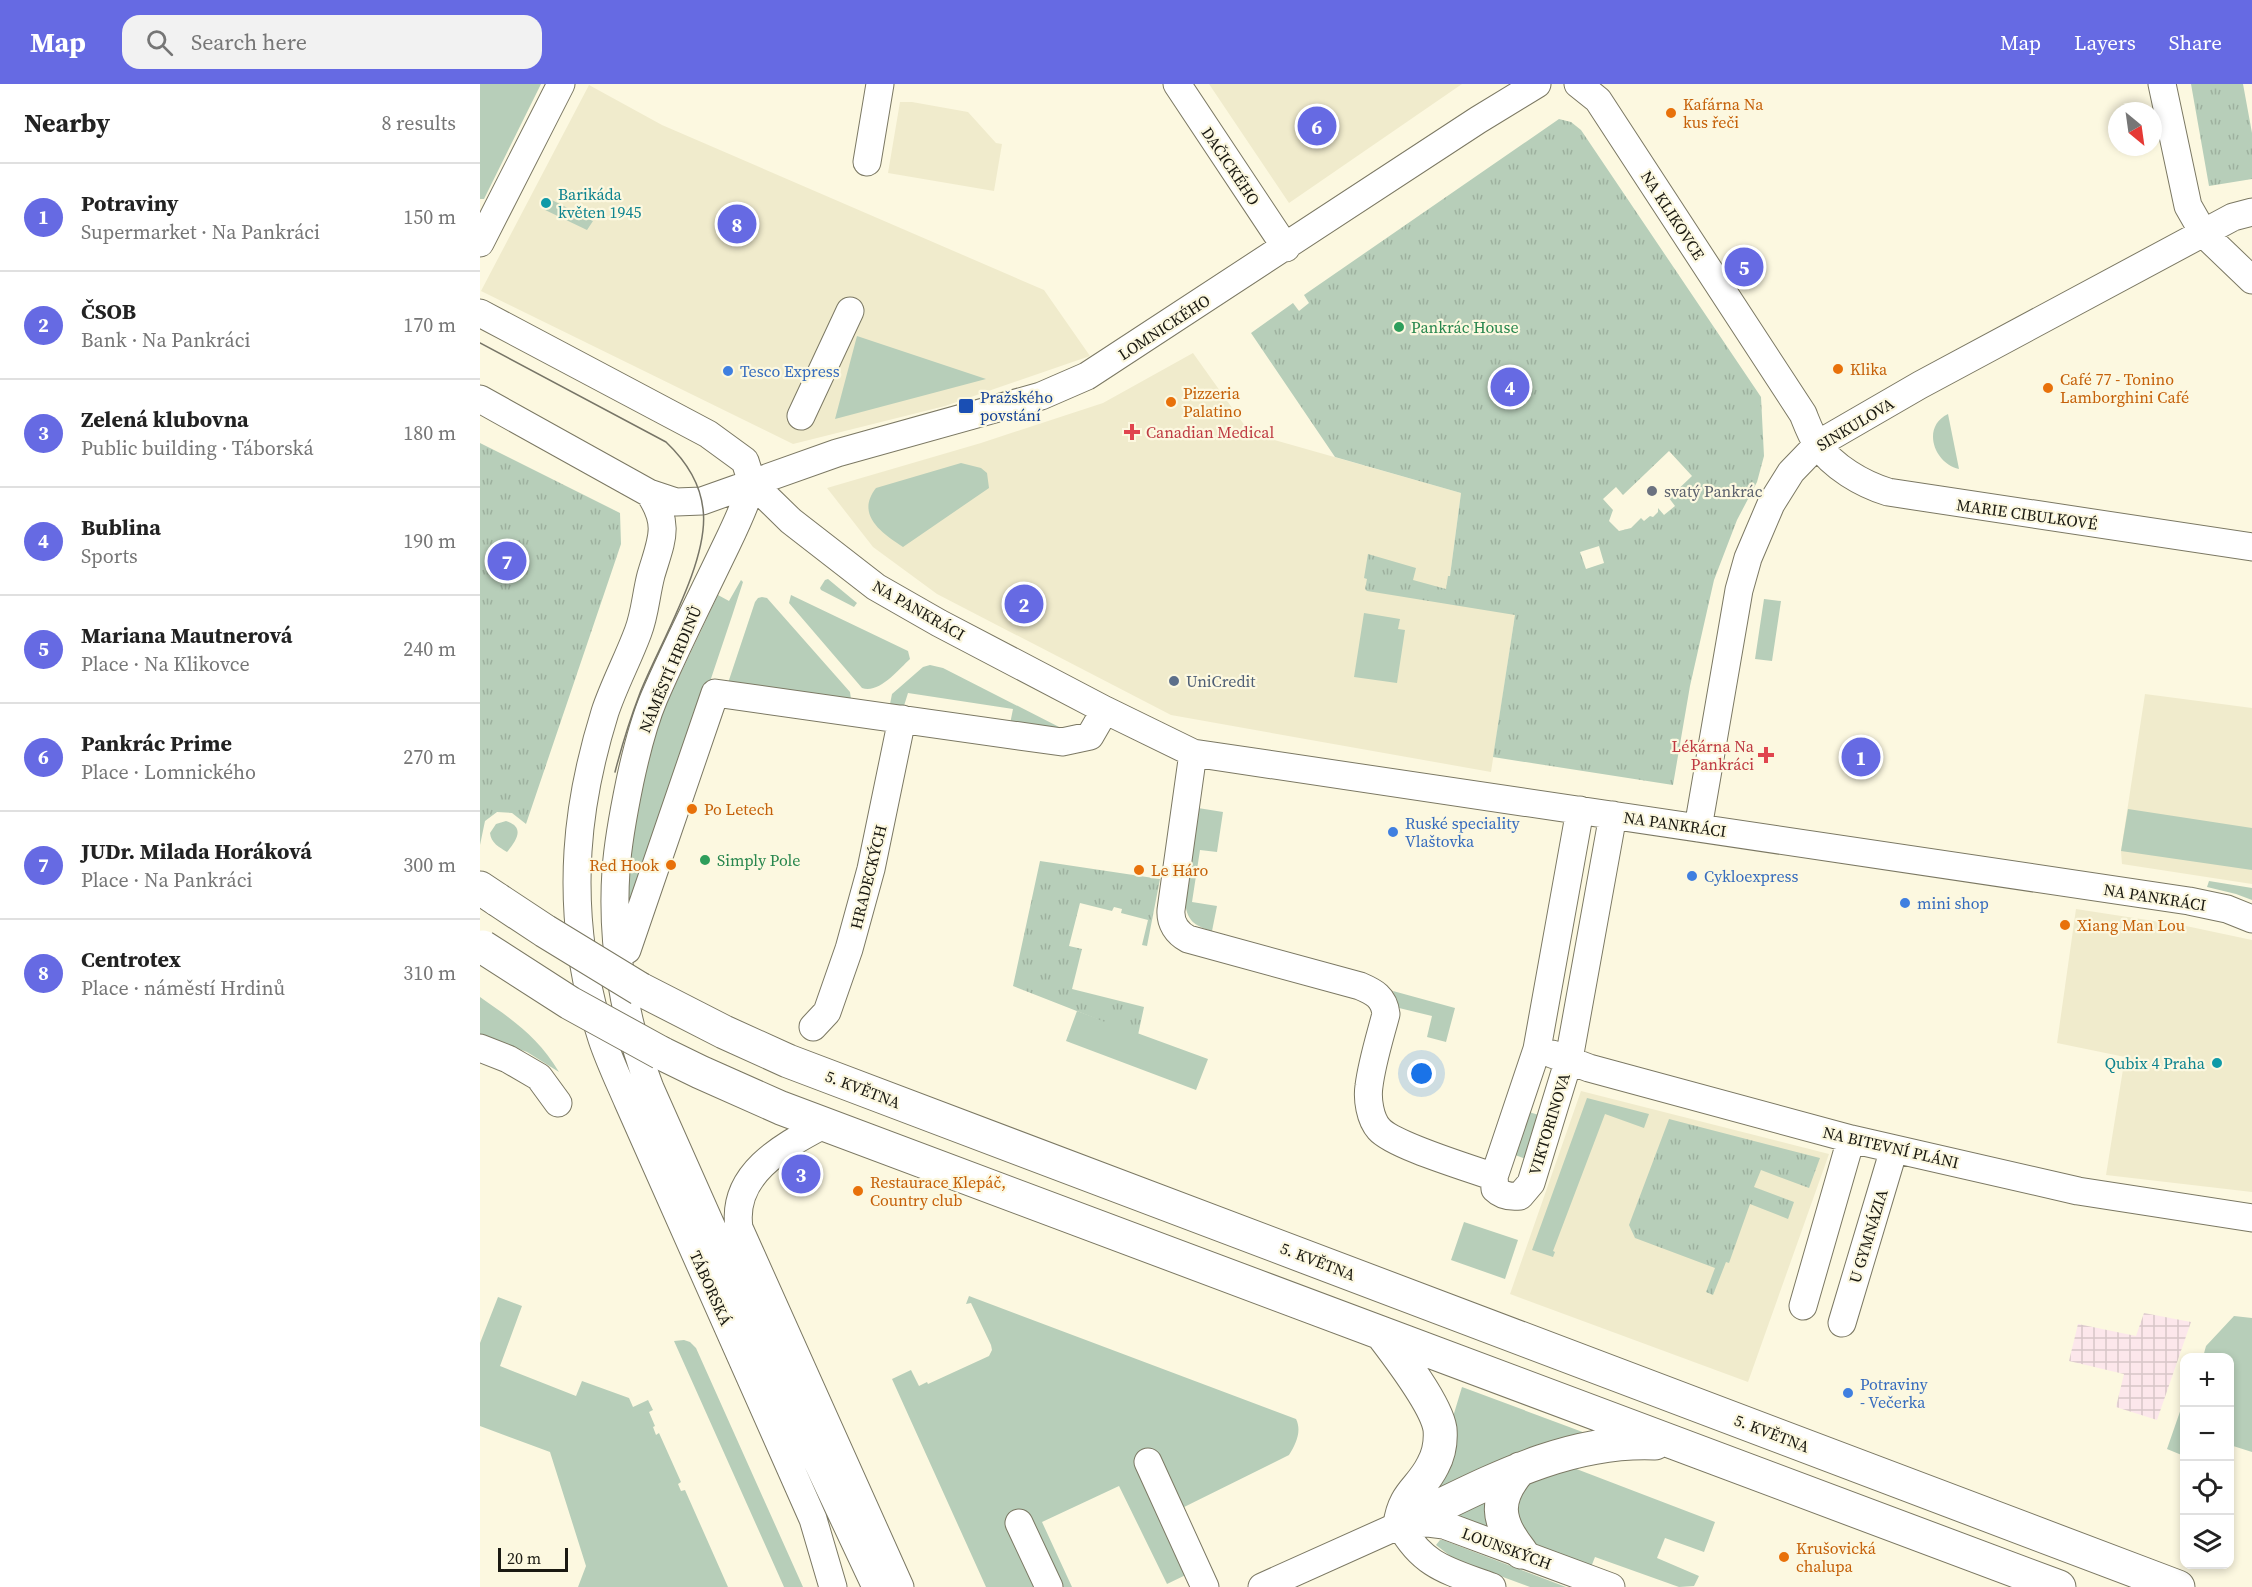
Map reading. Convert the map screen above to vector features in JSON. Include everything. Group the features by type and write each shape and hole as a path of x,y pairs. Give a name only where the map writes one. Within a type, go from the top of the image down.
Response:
{"main road":[{"name":"5. KVĚTNA","path":"489,894 640,989 724,1032 788,1061 2178,1587"},
{"path":"482,946 570,1003 661,1053 739,1090 2059,1587"},
{"path":"1382,1334 1428,1402 1440,1427 1440,1441 1434,1465 1408,1497 1402,1509 1400,1525"},
{"path":"1400,1525 1520,1469 1562,1453 1600,1445 1640,1442 1681,1446"},
{"path":"1520,1469 1505,1488 1500,1508 1510,1538 1521,1552"}],"street":[{"path":"480,243 561,84"},
{"path":"867,162 880,84"},
{"name":"DAČICKÉHO","path":"1177,84 1286,248"},
{"name":"LOMNICKÉHO","path":"752,483 837,453 1041,396 1098,370 1478,120 1537,84"},
{"name":"NA KLIKOVCE","path":"1578,84 1598,100 1803,414 1818,444"},
{"path":"2163,84 2188,206 2204,234 2252,279"},
{"name":"SINKULOVA","path":"1698,828 1739,590 1748,558 1776,496 1791,472 1818,444 1920,385 2233,217 2252,212"},
{"path":"801,416 850,311"},
{"name":"NA PANKRÁCI","path":"480,313 708,434 745,461 752,483 791,520 876,587 939,623 1105,710 1193,753 2189,901 2227,909 2252,919"},
{"path":"480,399 649,494 676,502 702,501 752,483"},
{"name":"MARIE CIBULKOVÉ","path":"1818,444 1844,470 1873,487 1888,492 2252,547"},
{"path":"662,545 671,533 690,517 752,483"},
{"name":"NÁMĚSTÍ HRDINŮ","path":"659,1110 639,1060 626,1008 615,901 619,839 639,741 654,699 739,519 752,483"},
{"path":"649,494 660,512 663,530 662,545"},
{"name":"TÁBORSKÁ","path":"662,545 651,575 639,630 606,709 592,758 582,811 577,886 578,931 588,990 603,1040 628,1102 813,1520 833,1587"},
{"path":"627,950 715,693 1062,742 1090,736 1105,710"},
{"name":"HRADECKÝCH","path":"813,1027 827,1012 849,949 871,869 902,719"},
{"path":"1193,753 1170,916 1176,928 1188,939 1360,986 1377,994 1383,1002 1386,1014 1368,1087 1369,1103 1375,1124 1383,1133 1399,1142 1494,1177"},
{"name":"VIKTORINOVA","path":"1580,810 1537,1049 1494,1177 1495,1189 1499,1193 1512,1197 1520,1196 1531,1183 1569,1059 1613,815"},
{"path":"480,1048 508,1059 539,1077 558,1103"},
{"name":"NA BITEVNÍ PLÁNI","path":"1537,1049 1589,1068 1851,1139 2078,1191 2252,1218"},
{"name":"TÁBORSKÁ","path":"659,1110 798,1421 876,1587"},
{"path":"825,1124 785,1146 751,1176 741,1198 739,1228 900,1587"},
{"path":"1803,1306 1851,1139"},
{"name":"U GYMNÁZIA","path":"1842,1323 1894,1149"},
{"path":"1148,1462 1205,1587"},
{"path":"1019,1523 1049,1587"},
{"name":"LOUNSKÝCH","path":"1262,1587 1400,1525 1428,1523 1444,1525 1611,1587"},
{"path":"1400,1525 1409,1541 1424,1558 1438,1567 1492,1587"}],"shaded area":[{"path":"1209,84 1462,84 1289,203"},
{"path":"589,85 662,125 1044,290 1090,356 945,406 793,444 481,291"},
{"path":"900,102 968,112 996,143 1002,144 994,191 888,173"},
{"path":"1193,353 1250,433 1461,493 1450,576 1515,615 1491,772 1171,715 937,594 873,547 827,488 981,443 1103,403"},
{"path":"2145,694 2252,708 2252,884 2122,864 2121,851"},
{"path":"2076,909 2186,926 2252,940 2252,1192 2106,1175 2125,1057 2057,1043"},
{"path":"1581,1091 1829,1154 1748,1382 1510,1294"},
{"path":"2144,1313 2191,1322 2157,1420 2116,1407 2124,1374 2069,1361 2078,1324 2136,1336"}],"green space":[{"path":"480,84 541,84 484,199 480,199"},
{"path":"2191,84 2243,84 2252,133 2252,179 2209,186"},
{"path":"1559,119 1571,122 1581,130 1761,397 1764,456 1757,482 1737,520 1714,580 1690,686 1673,785 1493,757 1515,615 1365,589 1367,579 1364,578 1368,554 1416,568 1413,580 1446,589 1448,576 1450,576 1461,493 1335,457 1251,333 1293,303 1299,311 1309,303 1304,295","holes":["1669,451 1692,476 1669,498 1675,506 1664,515 1658,508 1658,512 1653,517 1650,516 1644,521 1641,518 1631,528 1619,531 1609,521 1613,510 1603,499 1616,487 1623,495","1599,546 1604,563 1586,569 1580,552"]},
{"path":"548,198 593,221 587,230 543,209"},
{"path":"857,336 986,379 835,419"},
{"path":"1948,414 1959,469 1943,460 1934,444 1935,427"},
{"path":"480,443 620,513 621,544 526,824 512,813 497,812 485,821 480,845"},
{"path":"961,463 981,468 987,473 989,488 903,547 887,536 874,522 868,507 876,488"},
{"path":"828,579 857,603 854,607 821,590 825,580"},
{"path":"741,580 743,582 732,616 627,929 623,848 651,736 718,595 729,601"},
{"path":"791,595 908,651 910,659 894,675 875,688 862,688 789,603"},
{"path":"762,597 767,598 850,692 851,699 728,683 755,602"},
{"path":"1764,599 1781,601 1772,661 1755,659"},
{"path":"1364,613 1400,619 1398,629 1405,630 1397,683 1354,677"},
{"path":"930,665 943,668 1063,729 1010,724 1013,709 908,693 903,709 890,704 892,694 923,667"},
{"path":"1198,808 1223,812 1217,852 1200,850 1192,902 1217,906 1212,931 1192,921 1187,913 1185,900"},
{"path":"2128,809 2252,828 2252,870 2121,851"},
{"path":"506,821 516,827 517,831 516,839 507,852 494,842 490,833 496,824"},
{"path":"1040,861 1160,879 1147,946 1142,945 1148,920 1121,913 1122,909 1114,907 1112,911 1080,903 1069,946 1082,949 1072,989 1144,1007 1138,1035 1013,986"},
{"path":"2209,881 2252,888 2252,900 2207,887"},
{"path":"1393,991 1455,1008 1446,1042 1427,1037 1432,1016 1399,1008"},
{"path":"480,997 533,1039 559,1072 527,1052 480,1035"},
{"path":"1077,1011 1208,1059 1196,1090 1066,1041"},
{"path":"1587,1098 1649,1114 1644,1128 1605,1114 1553,1251 1555,1252 1553,1257 1532,1250"},
{"path":"1529,1112 1542,1116 1529,1160 1515,1155"},
{"path":"1669,1119 1820,1158 1809,1188 1761,1170 1754,1187 1794,1202 1788,1219 1750,1204 1729,1263 1726,1262 1713,1295 1706,1292 1715,1268 1635,1238 1629,1225"},
{"path":"1464,1222 1518,1240 1505,1279 1451,1260"},
{"path":"969,1296 1296,1419 1298,1433 1294,1446 1289,1455 1170,1514 1194,1571 1167,1584 1119,1486 1042,1522 1072,1587 986,1587 892,1379 911,1370 919,1386 927,1382 928,1384 989,1356 992,1350 991,1345 971,1303 966,1304"},
{"path":"498,1297 522,1306 500,1366 576,1396 582,1381 629,1398 633,1407 648,1400 653,1410 649,1412 656,1435 659,1433 681,1482 678,1484 681,1491 685,1490 728,1587 578,1587 586,1566 550,1452 480,1426 480,1343"},
{"path":"2234,1316 2252,1318 2252,1452 2234,1446 2234,1353 2204,1353 2206,1346"},
{"path":"684,1340 696,1348 803,1587 784,1587 674,1341"},
{"path":"1462,1387 1588,1434 1415,1505 1452,1420"},
{"path":"2180,1412 2180,1454 2167,1449"},
{"path":"1566,1465 1715,1522 1704,1552 1665,1538 1657,1558 1699,1576 1694,1586 1679,1587 1595,1557 1589,1572 1523,1539 1514,1498 1519,1487"},
{"path":"1489,1496 1492,1532 1447,1516"},
{"path":"1440,1540 1566,1587 1530,1587 1454,1559 1436,1545"}],"tram line":[{"path":"480,343 666,442 685,464 699,490 703,509 703,530 699,553 681,602 640,693 615,772"}],"place":[{"name":"Kafárna Na kus řeči","path":"1671,113"},
{"name":"Pankrác Prime","path":"1317,126"},
{"name":"Barikáda květen 1945","path":"546,203"},
{"name":"Centrotex","path":"737,224"},
{"name":"Mariana Mautnerová","path":"1744,267"},
{"name":"Pankrác House","path":"1399,327"},
{"name":"Klika","path":"1838,369"},
{"name":"Tesco Express","path":"728,371"},
{"name":"Bublina","path":"1510,387"},
{"name":"Café 77 - Tonino Lamborghini Café","path":"2048,388"},
{"name":"Pizzeria Palatino","path":"1171,402"},
{"name":"Pražského povstání","path":"966,406"},
{"name":"Canadian Medical","path":"1132,432"},
{"name":"svatý Pankrác","path":"1652,491"},
{"name":"JUDr. Milada Horáková","path":"507,561"},
{"name":"ČSOB","path":"1024,604"},
{"name":"UniCredit","path":"1174,681"},
{"name":"Lékárna Na Pankráci","path":"1766,755"},
{"name":"Potraviny","path":"1861,757"},
{"name":"Po Letech","path":"692,809"},
{"name":"Ruské speciality Vlaštovka","path":"1393,832"},
{"name":"Simply Pole","path":"705,860"},
{"name":"Red Hook","path":"671,865"},
{"name":"Le Háro","path":"1139,870"},
{"name":"Cykloexpress","path":"1692,876"},
{"name":"mini shop","path":"1905,903"},
{"name":"Xiang Man Lou","path":"2065,925"},
{"name":"Qubix 4 Praha","path":"2217,1063"},
{"name":"Zelená klubovna","path":"801,1174"},
{"name":"Restaurace Klepáč, Country club","path":"858,1191"},
{"name":"Potraviny - Večerka","path":"1848,1393"},
{"name":"Krušovická chalupa","path":"1784,1557"}]}
